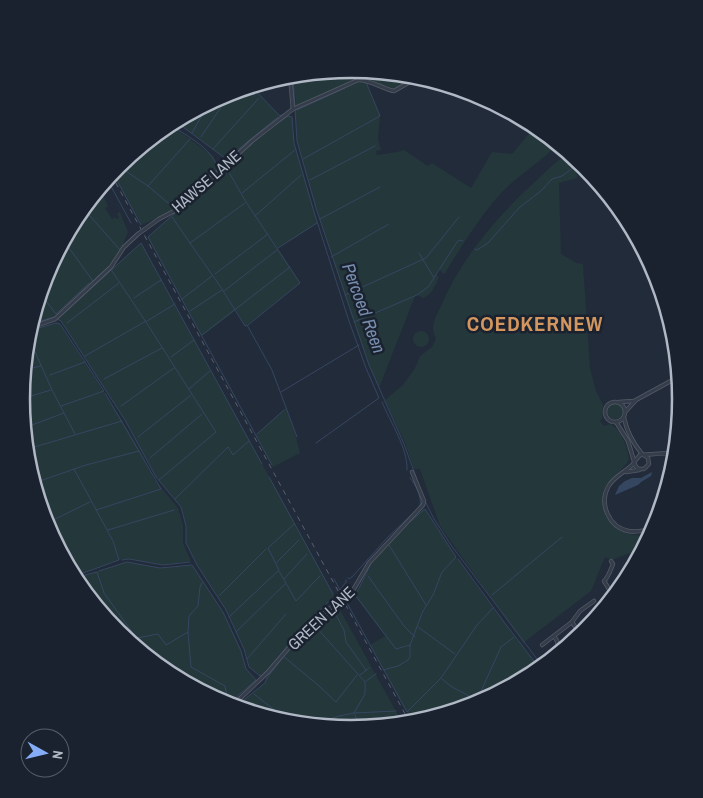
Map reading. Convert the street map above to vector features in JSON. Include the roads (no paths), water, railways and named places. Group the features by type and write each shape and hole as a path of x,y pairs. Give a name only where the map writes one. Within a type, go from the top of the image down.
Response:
{"street":[{"name":"HAWSE LANE","path":"39,324 56,318 111,268 124,247 138,234 158,219 178,209 252,141 294,109 358,80 365,79 384,89 394,91 408,83"},
{"path":"291,84 294,109"},
{"path":"649,464 648,458 636,446 627,431 624,417 626,411 636,400 672,380"},
{"path":"636,400 610,403 605,410 608,419 616,422 628,441 636,467 640,470"},
{"path":"618,402 623,405 626,411"},
{"path":"616,422 624,417"},
{"path":"645,530 638,532 619,528 610,518 605,508 606,494 612,481 634,462 637,456 668,453"},
{"path":"624,472 644,469 660,455"},
{"name":"GREEN LANE","path":"239,700 268,672 305,630 352,592 369,563 422,507 424,504 412,472"},
{"path":"610,591 604,581 611,570 613,564 611,561"},
{"path":"542,645 572,622 580,610 594,601"},
{"path":"572,622 576,628"},
{"path":"554,636 558,645"}],"water":[{"path":"652,472 651,476 638,485 615,495 619,486 625,481 632,478 641,478"}],"waterway":[{"path":"303,159 380,116 366,82"},
{"name":"Percoed Reen","path":"293,83 297,141 316,208 369,365 404,444 420,488"},
{"path":"297,110 345,88"},
{"path":"257,92 280,116 283,114"},
{"path":"213,149 259,98"},
{"path":"201,137 223,105"},
{"path":"286,112 291,109 291,106"},
{"path":"192,133 202,115"},
{"name":"Percoed Reen","path":"275,125 288,116 292,117 294,143 314,212 349,321 379,398 316,443"},
{"path":"125,171 148,186 174,208 241,147 278,117"},
{"path":"182,126 226,159"},
{"path":"178,129 207,151 216,163"},
{"path":"240,154 269,129"},
{"path":"148,186 190,139"},
{"path":"310,180 375,146"},
{"path":"242,193 295,150"},
{"path":"226,167 246,202 300,283 248,325"},
{"path":"475,249 477,250 488,243 519,208 542,190 552,179 562,176 574,167"},
{"path":"255,216 301,175"},
{"path":"213,179 148,237 272,465"},
{"path":"117,180 141,225"},
{"path":"111,186 131,223"},
{"path":"320,219 380,187"},
{"path":"190,243 245,203"},
{"path":"88,214 120,250"},
{"path":"172,217 245,326 247,325 272,370 297,437"},
{"path":"345,295 426,258 459,217"},
{"path":"278,248 317,223"},
{"path":"331,257 389,224"},
{"path":"215,274 268,234"},
{"path":"354,322 417,295 428,287 457,242 459,240 463,241"},
{"path":"62,315 141,243 262,464"},
{"path":"68,247 93,281"},
{"path":"224,291 277,250"},
{"path":"419,253 434,278"},
{"path":"202,335 290,267"},
{"path":"95,279 104,271"},
{"path":"112,271 216,432 159,480"},
{"path":"182,299 212,276"},
{"path":"134,298 161,280"},
{"path":"46,300 56,314 89,283"},
{"path":"67,323 119,283"},
{"path":"190,311 222,290"},
{"path":"147,321 175,304"},
{"path":"40,321 54,317"},
{"path":"57,319 61,321 125,420 156,477 181,507 186,526 186,543 197,565 226,610 244,649 249,667 260,676 263,675 299,632 331,599 336,599"},
{"path":"85,356 146,321"},
{"path":"38,328 56,323 60,324 104,391 61,406"},
{"path":"171,357 194,340"},
{"path":"281,392 359,345"},
{"path":"104,379 162,348"},
{"path":"34,350 75,434"},
{"path":"50,375 85,362"},
{"path":"32,368 41,366"},
{"path":"121,406 174,368"},
{"path":"189,389 210,371"},
{"path":"30,396 51,390"},
{"path":"96,510 161,489 105,393"},
{"path":"138,437 191,395"},
{"name":"Percoed Reen","path":"382,402 402,444 407,462 407,470"},
{"path":"257,434 284,410"},
{"path":"31,425 64,413"},
{"path":"150,458 202,414"},
{"path":"34,447 122,421"},
{"path":"175,499 228,447 233,455 249,441"},
{"path":"41,481 86,465 139,451"},
{"path":"74,469 113,541 119,560 81,574"},
{"path":"269,477 333,594"},
{"name":"Percoed Reen","path":"410,478 418,491 420,506"},
{"name":"Percoed Reen","path":"425,501 451,545 538,660"},
{"path":"53,520 90,502"},
{"path":"383,670 398,666 410,657 410,645 423,611 433,595 442,572 456,557 425,509 405,526"},
{"path":"108,530 174,510"},
{"path":"348,578 353,576 386,539 412,514"},
{"path":"229,617 279,570 268,548 294,524"},
{"path":"492,595 562,537"},
{"path":"277,562 299,540"},
{"path":"63,541 71,557"},
{"path":"389,545 426,605"},
{"path":"219,596 266,549"},
{"path":"284,579 307,554"},
{"path":"122,560 129,559 163,565 190,562"},
{"name":"Percoed Reen","path":"458,559 535,662"},
{"path":"373,560 355,596 347,603 407,712 441,678 477,625 493,608"},
{"path":"99,571 127,562 160,568 192,565 223,612 241,651 246,669 256,680 235,698"},
{"path":"279,571 296,601 320,576"},
{"path":"83,576 97,572 104,593 135,636"},
{"path":"368,576 404,626 415,637"},
{"path":"334,579 340,590 346,580"},
{"path":"137,638 158,634 166,645 188,632 189,616 198,606 202,583"},
{"path":"236,632 285,584"},
{"path":"356,596 396,649 410,645"},
{"path":"298,640 316,623 341,607"},
{"path":"335,613 344,630 346,642 366,670"},
{"path":"247,659 286,614"},
{"path":"316,627 365,682 365,694 354,713"},
{"path":"418,627 455,654"},
{"path":"188,632 191,667 225,686 227,695"},
{"path":"480,694 501,647 514,637"},
{"path":"283,656 336,702 357,675"},
{"path":"242,701 265,683 284,656"},
{"path":"360,675 369,668"},
{"path":"366,681 376,674"},
{"path":"442,679 452,687 472,697"},
{"path":"254,694 276,712"},
{"path":"327,720 354,713 396,711"},
{"path":"355,715 357,720"}],"railway":[{"path":"115,182 406,716"}],"district":[{"name":"COEDKERNEW","path":"535,323"}]}
